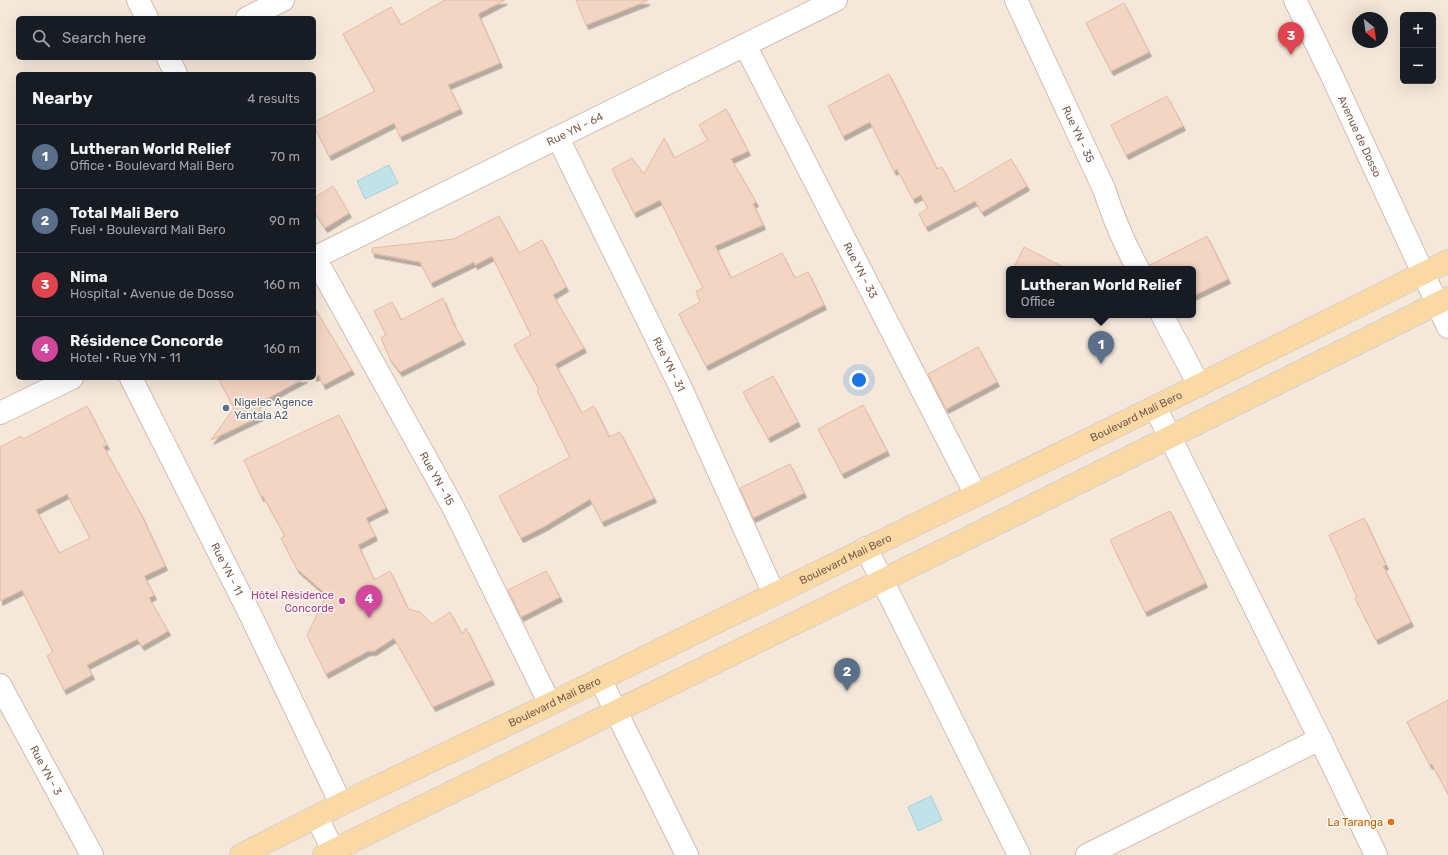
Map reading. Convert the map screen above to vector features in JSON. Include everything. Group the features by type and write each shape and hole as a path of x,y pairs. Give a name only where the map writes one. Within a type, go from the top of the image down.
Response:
{"main road":[{"name":"Boulevard Mali Bero","path":"241,855 341,804 550,704 866,548 976,496 1448,261"},
{"path":"331,853 882,581 1442,301"}],"street":[{"path":"138,0 146,16"},
{"path":"251,16 283,0"},
{"name":"Rue YN - 64","path":"316,258 836,0"},
{"name":"Rue YN - 35","path":"1016,0 1104,190 1124,242 1136,266"},
{"name":"Avenue de Dosso","path":"1295,0 1331,74 1422,274 1442,301 1448,327"},
{"name":"Rue YN - 33","path":"745,45 976,496"},
{"path":"169,60 175,72"},
{"name":"Rue YN - 31","path":"558,138 680,386 774,594"},
{"name":"Rue YN - 15","path":"316,260 453,507 550,704"},
{"path":"1164,318 1199,385"},
{"path":"0,413 68,380"},
{"name":"Rue YN - 11","path":"132,380 250,614 341,804"},
{"path":"1155,407 1376,855"},
{"path":"866,548 1019,855"},
{"path":"600,679 687,855"},
{"name":"Rue YN - 3","path":"0,685 92,855"},
{"path":"1087,855 1320,739"},
{"path":"317,817 331,853"}],"shaded area":[{"path":"0,0 1448,0 1448,855 0,855"}],"water":[{"path":"389,165 398,183 365,199 357,181"},
{"path":"931,796 942,820 918,831 908,807"}],"building":[{"path":"445,0 505,0 478,14 500,63 448,85 460,109 400,137 394,123 329,156 316,130 316,121 375,91 343,34 391,7 401,25"},
{"path":"576,0 647,0 647,1 586,25"},
{"path":"1124,3 1149,52 1111,71 1086,23"},
{"path":"889,74 937,169 942,167 955,192 1011,159 1027,186 982,212 975,201 926,227 919,214 928,208 921,195 913,199 897,169 894,171 870,122 843,136 828,106"},
{"path":"1167,96 1183,126 1126,155 1111,125"},
{"path":"726,109 748,151 731,159 756,202 753,204 763,225 715,246 731,278 782,253 795,278 808,272 824,305 706,366 679,314 700,302 696,291 703,288 660,200 634,213 612,169 632,158 644,174 664,138 674,158 708,140 699,125"},
{"path":"333,186 349,213 325,228 316,214 316,197"},
{"path":"499,216 519,253 542,240 566,287 553,295 584,348 555,364 582,413 594,406 609,437 620,432 654,498 602,522 590,499 545,526 521,538 499,496 570,457 537,391 539,389 514,345 531,335 492,256 475,265 474,262 431,283 420,262 372,253 372,248 454,239"},
{"path":"1207,236 1228,279 1196,295 1196,266 1150,265"},
{"path":"1024,247 1061,266 1014,266"},
{"path":"443,298 454,325 463,340 400,372 390,359 381,338 386,335 374,311 392,302 401,320"},
{"path":"316,310 352,370 323,385 319,375 316,376"},
{"path":"978,347 997,382 946,409 928,374"},
{"path":"773,376 798,422 768,438 743,392"},
{"path":"219,380 301,380 257,404 263,415 211,440 234,408"},
{"path":"863,405 887,451 842,474 818,429"},
{"path":"87,406 107,445 103,446 141,514 165,566 144,576 154,595 149,598 168,631 142,646 137,639 87,665 92,675 64,690 47,656 53,652 22,590 0,601 0,447 21,436 23,439","holes":["67,494 90,538 59,553 36,510"]},
{"path":"339,415 386,508 366,518 375,536 358,545 374,580 390,571 408,609 420,612 432,624 450,612 462,634 466,628 492,680 433,707 394,638 374,651 368,651 326,674 307,635 327,595 297,569 281,538 285,536 263,496 261,497 244,460"},
{"path":"790,464 804,493 753,518 740,488"},
{"path":"1170,511 1205,583 1145,612 1110,540"},
{"path":"1364,518 1386,565 1383,566 1411,622 1376,640 1355,598 1357,597 1329,535"},
{"path":"546,571 560,597 521,617 508,590"},
{"path":"1448,700 1448,794 1432,764 1430,765 1407,722"}],"place":[{"name":"Nima","path":"1291,55"},
{"name":"Lutheran World Relief","path":"1101,364"},
{"name":"Nigelec Agence Yantala A2","path":"226,408"},
{"name":"Hôtel Résidence Concorde","path":"342,601"},
{"name":"Résidence Concorde","path":"369,618"},
{"name":"Total Mali Bero","path":"847,691"},
{"name":"La Taranga","path":"1391,822"}]}
